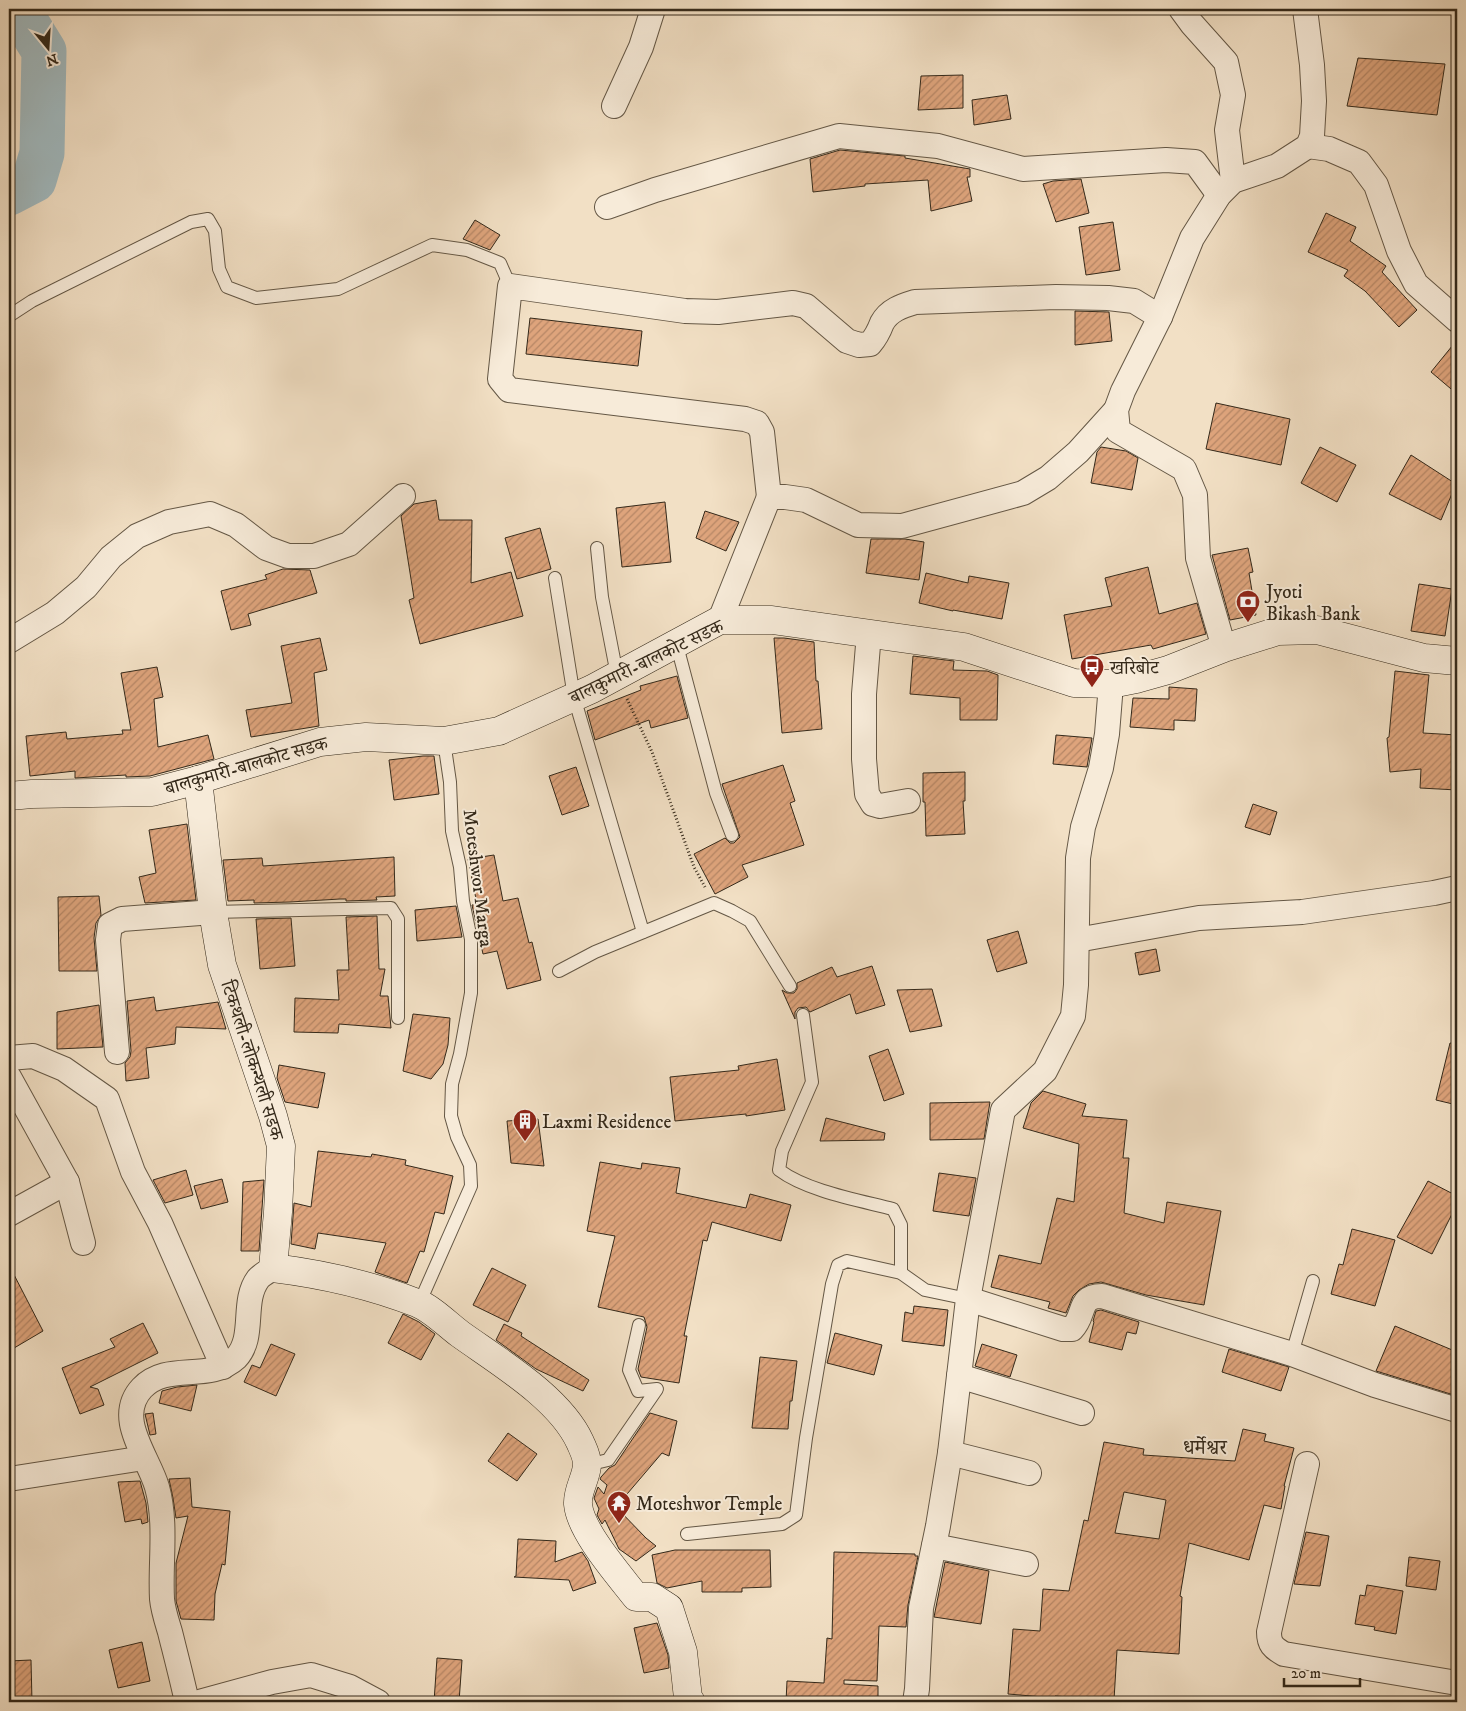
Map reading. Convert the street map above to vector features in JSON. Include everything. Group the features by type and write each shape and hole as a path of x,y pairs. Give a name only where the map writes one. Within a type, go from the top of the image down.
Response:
{"main road":[{"name":"बालकुमारी-बालकोट सडक","path":"9,796 152,792 198,780 320,742 366,737 444,740 499,730 574,697 720,620 772,620 964,647 1074,683 1111,684 1168,670 1224,648 1278,631 1317,630 1424,658 1457,661"},
{"name":"टिकथली-लोकन्थली सडक","path":"198,780 213,912 222,965 273,1116 281,1146 273,1268"},
{"path":"273,1268 331,1277 419,1304 540,1391 559,1411 579,1439 586,1455 587,1465 579,1492 578,1505 589,1535 636,1597 652,1597 669,1608 683,1652 688,1698 691,1702"}],"street":[{"path":"614,106 641,47 653,9"},
{"path":"770,498 785,497 806,500 858,525 902,526 1023,493 1048,478 1078,452 1116,410 1123,390 1160,317 1192,238 1226,188 1228,130 1233,95 1226,62 1181,9"},
{"path":"1226,188 1277,166 1308,146 1312,136 1314,101 1312,65 1305,9"},
{"path":"607,207 655,190 839,136 938,146 1023,169 1166,160 1195,162 1226,188"},
{"path":"1308,146 1329,149 1359,162 1376,185 1399,250 1416,284 1457,320"},
{"path":"720,620 770,498 762,432 757,423 745,419 509,390 500,379 510,286 684,311 718,312 793,303 806,306 847,341 859,345 870,344 878,335 883,321 897,307 915,302 1056,297 1108,298 1134,302 1160,317"},
{"path":"1116,410 1118,432 1184,469 1195,495 1198,558 1224,648"},
{"path":"9,641 54,613 86,587 111,557 137,536 169,522 210,514 236,525 266,548 288,556 314,556 349,544 403,496"},
{"path":"869,634 864,694 864,759 867,794 873,804 880,806 908,801"},
{"path":"915,1702 920,1608 934,1546 950,1453 968,1299 1003,1110 1045,1071 1073,1016 1078,858 1083,828 1101,768 1107,734 1111,684"},
{"path":"1076,940 1199,918 1302,912 1457,888"},
{"path":"117,1052 108,940 110,925 122,919 213,912"},
{"path":"9,1058 33,1056 64,1070 106,1099 133,1172 160,1223 223,1367"},
{"path":"9,1076 67,1182 83,1243"},
{"path":"9,1214 67,1182"},
{"path":"187,1702 162,1602 161,1554 163,1517 157,1487 135,1437 130,1412 140,1390 148,1382 175,1372 212,1371 223,1367 237,1357 245,1343 250,1297 258,1279 273,1268"},
{"path":"968,1299 1063,1329 1072,1329 1077,1324 1086,1300 1092,1296 1102,1296 1292,1354 1376,1385 1457,1410"},
{"path":"959,1376 1082,1413"},
{"path":"950,1453 1029,1473"},
{"path":"9,1479 144,1458"},
{"path":"1307,1464 1269,1632 1269,1640 1274,1649 1284,1654 1457,1683"},
{"path":"934,1546 1026,1564"},
{"path":"199,1702 272,1682 311,1675 350,1687 378,1702"}],"lane":[{"path":"9,316 32,301 192,222 208,219 215,231 219,269 226,287 256,298 338,289 432,245 467,250 500,263 510,286"},
{"path":"597,548 602,597 617,675"},
{"path":"555,578 574,697 643,932"},
{"path":"676,642 716,793 732,835"},
{"name":"Moteshwor Marga","path":"419,1304 471,1186 470,1166 457,1137 451,1116 452,1084 460,1054 471,993 471,939 463,901 460,867 452,831 450,782 444,740"},
{"path":"559,971 595,952 714,903 732,910 750,921 790,986"},
{"path":"213,912 391,908 398,919 398,1018"},
{"path":"803,1015 812,1082 782,1150 779,1170 791,1178 837,1194 893,1209 901,1225 901,1273"},
{"path":"687,1534 782,1524 796,1515 806,1438 832,1284 838,1265 847,1261 901,1273 925,1290 968,1299"},
{"path":"1292,1354 1314,1281"},
{"path":"587,1465 608,1460 657,1389 638,1391 630,1370 639,1325"}],"path":[{"path":"617,675 652,752 694,867 714,903"}],"building":[{"path":"1358,58 1445,64 1437,115 1347,106"},
{"path":"963,75 963,108 918,110 921,76"},
{"path":"1007,95 1011,119 974,125 972,100"},
{"path":"840,150 905,156 905,158 970,169 970,177 967,177 972,201 931,211 928,180 865,184 865,186 813,192 810,159"},
{"path":"1081,179 1089,213 1056,222 1043,184 1053,181"},
{"path":"1326,213 1356,227 1350,241 1386,266 1382,272 1417,310 1399,327 1365,291 1344,276 1348,270 1308,252"},
{"path":"475,220 500,235 490,250 463,239"},
{"path":"1113,222 1120,270 1086,275 1079,227"},
{"path":"1075,311 1109,312 1112,341 1075,345"},
{"path":"530,318 642,331 638,366 526,354"},
{"path":"1457,340 1457,394 1431,372"},
{"path":"1216,403 1290,419 1281,465 1206,449"},
{"path":"1101,447 1126,451 1138,458 1132,490 1091,483 1097,452"},
{"path":"1320,447 1356,465 1337,502 1301,483"},
{"path":"1411,455 1456,484 1441,520 1389,494"},
{"path":"436,500 439,520 472,520 471,583 511,572 523,616 420,644 409,600 414,598 401,516 414,504"},
{"path":"665,502 671,562 622,567 616,508"},
{"path":"705,511 739,522 726,551 696,538"},
{"path":"540,528 551,569 517,579 505,538"},
{"path":"871,539 905,539 924,542 919,580 866,573"},
{"path":"1248,548 1253,572 1249,573 1256,615 1230,620 1212,555"},
{"path":"1148,567 1159,614 1197,603 1206,634 1153,649 1151,645 1072,659 1064,615 1112,606 1105,578"},
{"path":"283,569 310,570 317,593 248,614 251,625 231,630 221,591 267,579 265,575"},
{"path":"926,573 968,583 969,576 1009,583 1002,619 919,603"},
{"path":"1419,584 1452,589 1445,636 1411,631"},
{"path":"320,638 327,670 314,673 319,726 251,737 246,710 292,703 281,646"},
{"path":"774,638 814,642 816,681 818,681 822,729 782,733"},
{"path":"913,656 954,661 953,670 987,671 998,675 997,720 960,720 960,698 910,694"},
{"path":"157,667 163,697 154,699 158,747 208,735 214,759 150,776 126,777 126,775 75,778 75,771 30,776 26,736 66,732 67,739 123,734 122,730 131,730 121,673"},
{"path":"1395,671 1429,675 1423,733 1457,735 1457,790 1420,788 1421,769 1390,772 1387,738 1389,737"},
{"path":"677,676 688,718 651,728 649,720 595,740 587,711 641,690 640,686"},
{"path":"1169,687 1197,689 1195,721 1174,720 1174,730 1130,727 1133,698 1169,699"},
{"path":"1056,735 1092,738 1087,767 1053,764"},
{"path":"434,756 439,794 394,800 389,760"},
{"path":"783,765 795,801 790,803 804,845 742,865 748,877 715,894 694,854 725,838 730,843 734,843 740,837 722,784"},
{"path":"576,767 589,806 562,815 549,776"},
{"path":"965,772 965,801 963,801 965,834 926,836 923,773"},
{"path":"1253,804 1277,812 1270,835 1245,827"},
{"path":"187,824 196,900 145,903 139,877 156,873 149,830"},
{"path":"494,855 503,901 518,898 529,943 532,942 541,980 507,989 497,951 483,954 472,905 477,904 468,859"},
{"path":"394,857 395,896 376,897 377,900 346,901 346,899 340,899 254,903 254,900 228,901 223,860 262,858 263,866"},
{"path":"99,896 101,915 96,923 94,938 97,971 59,971 58,897"},
{"path":"456,906 462,937 417,941 415,910"},
{"path":"377,916 379,969 385,969 380,996 388,996 391,1028 339,1024 338,1033 294,1032 295,998 339,1000 337,970 349,970 346,917"},
{"path":"291,918 295,966 260,969 256,919"},
{"path":"1018,931 1027,963 997,972 987,940"},
{"path":"1156,949 1160,971 1139,975 1135,953"},
{"path":"872,966 885,1005 856,1014 850,994 810,1012 806,1007 798,1008 795,1012 795,1019 782,990 787,993 794,993 797,989 797,983 832,967 837,977"},
{"path":"932,989 942,1026 910,1032 897,990"},
{"path":"154,997 156,1011 218,1002 226,1029 176,1027 175,1044 146,1048 149,1078 126,1081 125,1063 130,1057 131,1051 127,1001"},
{"path":"99,1005 103,1047 57,1049 57,1012"},
{"path":"413,1014 450,1018 448,1045 443,1064 431,1079 403,1071"},
{"path":"1450,1043 1457,1044 1457,1105 1436,1100"},
{"path":"888,1049 904,1094 884,1101 869,1056"},
{"path":"777,1059 785,1110 746,1116 746,1114 675,1121 670,1077 739,1070 738,1066"},
{"path":"279,1065 325,1073 318,1108 285,1102 277,1078"},
{"path":"1043,1091 1086,1104 1082,1116 1127,1120 1123,1158 1129,1158 1124,1213 1164,1223 1167,1202 1221,1211 1204,1305 1146,1295 1101,1282 1089,1284 1079,1290 1073,1296 1066,1313 1048,1308 1050,1302 991,1287 999,1255 1041,1264 1057,1198 1074,1202 1079,1144 1023,1128 1031,1103"},
{"path":"990,1102 984,1139 930,1140 930,1103"},
{"path":"826,1118 885,1133 884,1140 820,1141"},
{"name":"Laxmi Residence","path":"538,1119 544,1166 511,1163 507,1121"},
{"path":"318,1151 371,1157 372,1154 406,1160 405,1165 453,1176 444,1214 435,1212 424,1252 420,1251 407,1283 375,1272 386,1243 318,1233 315,1249 291,1244 294,1203 311,1207"},
{"path":"600,1162 641,1169 642,1163 680,1168 676,1193 746,1208 750,1194 791,1205 781,1241 712,1222 707,1241 703,1240 684,1336 687,1336 679,1383 641,1377 638,1369 647,1327 644,1317 598,1307 615,1236 587,1231"},
{"path":"186,1170 193,1195 165,1203 153,1180"},
{"path":"939,1173 976,1178 969,1216 933,1211"},
{"path":"222,1179 228,1202 201,1209 194,1186"},
{"path":"264,1180 259,1251 241,1251 243,1182"},
{"path":"1428,1181 1457,1196 1457,1204 1432,1254 1397,1237"},
{"path":"1352,1229 1395,1240 1375,1306 1331,1294 1339,1264 1343,1265"},
{"path":"9,1265 43,1331 9,1351"},
{"path":"492,1268 526,1285 508,1322 473,1305"},
{"path":"914,1306 948,1310 944,1346 902,1341 905,1312 913,1314"},
{"path":"1101,1310 1139,1322 1136,1334 1127,1332 1122,1350 1089,1342 1096,1311"},
{"path":"403,1314 419,1322 435,1334 421,1360 388,1343"},
{"path":"143,1323 158,1353 90,1387 98,1389 104,1405 80,1414 62,1368 115,1347 110,1339"},
{"path":"504,1324 522,1333 521,1336 589,1380 583,1391 536,1369 496,1340"},
{"path":"1395,1326 1457,1352 1457,1396 1376,1371"},
{"path":"835,1333 882,1345 874,1375 827,1363"},
{"path":"271,1344 295,1354 276,1396 244,1382 252,1365 260,1368"},
{"path":"982,1344 1017,1355 1010,1377 975,1366"},
{"path":"1229,1349 1289,1367 1281,1391 1222,1372"},
{"path":"760,1357 797,1361 792,1401 790,1401 788,1429 752,1428"},
{"path":"197,1385 191,1411 159,1403 162,1391"},
{"path":"153,1413 156,1434 150,1435 145,1414"},
{"path":"650,1413 677,1421 669,1456 662,1453 616,1507 656,1546 636,1561 619,1549 605,1520 602,1524 597,1515 599,1509 594,1498 598,1487 604,1494 607,1485 600,1479 601,1477 609,1468 615,1465"},
{"path":"1243,1429 1266,1434 1264,1441 1294,1448 1284,1486 1281,1509 1264,1505 1249,1560 1189,1543 1180,1596 1182,1597 1179,1654 1117,1650 1114,1700 1008,1694 1013,1629 1040,1631 1043,1589 1069,1591 1084,1520 1088,1521 1104,1442 1144,1449 1143,1455 1235,1461","holes":["1124,1492 1166,1500 1159,1539 1115,1533"]},
{"path":"508,1433 537,1454 517,1481 488,1461"},
{"path":"190,1478 192,1507 230,1511 225,1565 222,1564 215,1594 214,1620 181,1619 176,1601 176,1563 188,1516 176,1518 169,1479"},
{"path":"140,1481 146,1503 148,1522 142,1524 141,1519 125,1522 118,1482"},
{"path":"1306,1532 1329,1536 1320,1586 1294,1584"},
{"path":"518,1539 556,1541 555,1562 582,1552 588,1561 596,1583 573,1591 569,1580 514,1577 516,1576"},
{"path":"675,1550 770,1550 771,1587 742,1588 742,1592 702,1592 702,1581 667,1588 657,1583 652,1555"},
{"path":"834,1552 915,1554 915,1556 918,1556 908,1605 906,1627 879,1626 877,1681 844,1680 844,1684 878,1686 878,1702 786,1702 787,1681 824,1683 827,1638 832,1639"},
{"path":"1409,1557 1440,1561 1436,1590 1406,1586"},
{"path":"945,1562 989,1571 981,1624 934,1617"},
{"path":"1367,1585 1403,1591 1396,1634 1374,1630 1375,1627 1355,1624 1360,1595 1365,1596"},
{"path":"657,1623 668,1655 669,1668 644,1673 634,1628"},
{"path":"142,1642 150,1681 118,1688 109,1650"},
{"path":"437,1658 462,1660 459,1702 434,1702"},
{"path":"31,1660 32,1702 11,1702 9,1661"}],"waterway":[{"path":"9,193 34,180 42,153 44,51 18,9"}],"place":[{"name":"Jyoti Bikash Bank","path":"1248,623"},
{"name":"खरिबोट","path":"1092,688"},
{"name":"Laxmi Residence","path":"525,1142"},
{"name":"Moteshwor Temple","path":"619,1524"}],"district":[{"name":"धर्मेश्वर","path":"1205,1447"}]}
